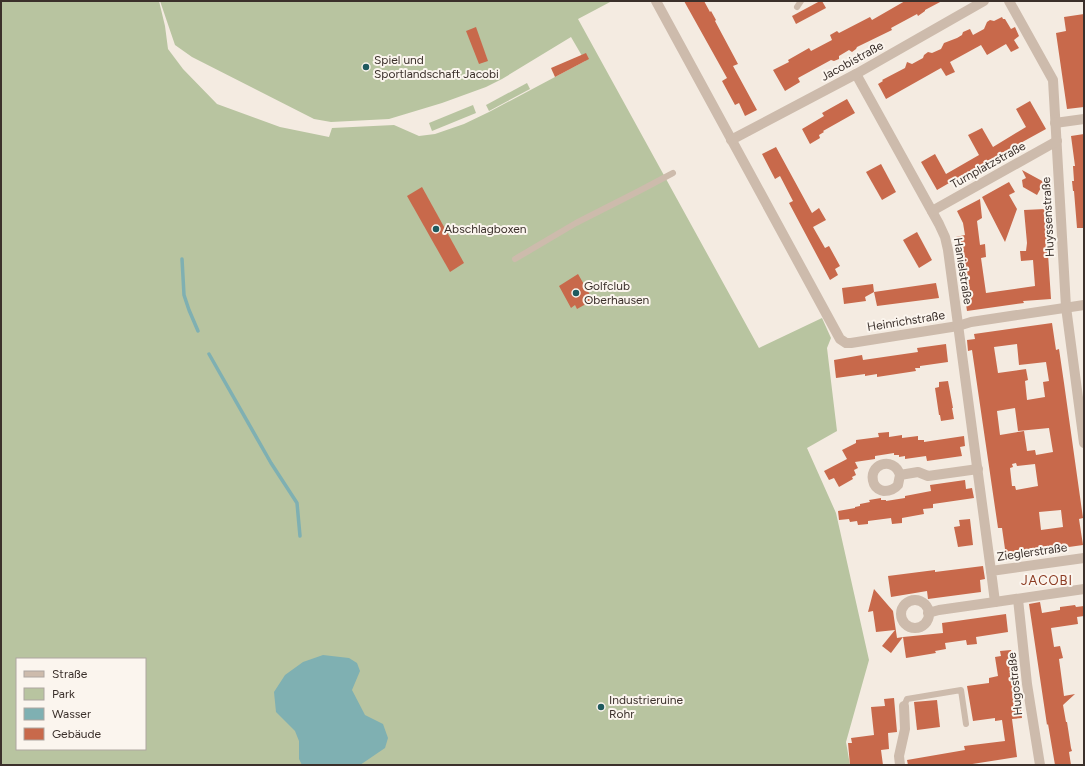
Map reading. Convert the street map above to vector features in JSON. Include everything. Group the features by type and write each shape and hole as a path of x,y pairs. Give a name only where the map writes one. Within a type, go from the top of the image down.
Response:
{"street":[{"path":"656,1 732,140"},
{"name":"Jacobistraße","path":"732,140 856,74 984,1"},
{"name":"Huyssenstraße","path":"1009,1 1053,80 1066,307 1084,443"},
{"name":"Hanielstraße","path":"856,74 945,237 991,571"},
{"path":"1055,123 1084,119"},
{"name":"Heinrichstraße","path":"732,140 840,339 846,343 1084,305"},
{"name":"Turnplatzstraße","path":"932,211 1057,141"},
{"path":"900,475 918,472 928,476 978,469"},
{"name":"Zieglerstraße","path":"995,602 991,571 1084,558"},
{"path":"928,613 939,610 1018,600 1084,589"},
{"name":"Hugostraße","path":"1018,600 1028,692 1040,765"},
{"path":"900,765 899,756 905,729 904,706"}],"lane":[{"path":"797,7 802,1"},
{"path":"515,259 576,223 673,173"},
{"path":"904,706 907,699 961,690 966,724"}],"green space":[{"path":"1,1 159,1 165,26 168,49 183,69 217,104 280,127 329,137 332,128 394,125 419,136 435,134 464,124 489,112 585,61 571,37 502,79 486,87 442,103 389,119 331,122 314,119 192,57 175,45 160,1 612,1 578,19 759,348 822,318 831,338 827,348 837,431 807,448 836,513 869,660 846,742 850,765 1,765"},
{"path":"527,83 530,89 489,111 486,105"},
{"path":"473,105 476,113 432,131 429,123"}],"water":[{"path":"323,655 349,658 357,663 360,671 352,690 365,715 383,724 388,738 385,748 360,765 302,765 299,759 299,741 295,731 276,712 274,692 285,675 303,662"}],"building":[{"path":"684,1 704,1 710,12 711,11 738,64 733,66 757,110 745,116 739,103 735,105 722,81 727,78"},
{"path":"822,1 826,8 796,24 792,16"},
{"path":"905,1 942,1 925,10 918,16 917,14 891,28 892,30 857,47 852,52 849,50 839,56 839,59 834,61 831,60 798,78 800,82 785,91 773,70 789,62 788,60 809,48 811,51 832,40 830,35 837,31 839,33 870,17 872,20"},
{"path":"1084,14 1084,107 1067,109 1056,33 1066,31 1064,17"},
{"path":"1002,17 1011,29 1015,27 1019,36 1014,40 1019,48 1011,52 1006,44 987,55 981,45 950,62 955,72 946,76 941,68 886,99 878,84 883,81 882,80 905,68 907,62 912,64 923,58 928,52 932,53 941,49 944,43 957,38 962,35 963,32 970,29 973,35 984,29 987,22 990,20 994,21"},
{"path":"476,27 488,61 479,64 466,31"},
{"path":"586,53 589,59 555,77 551,68"},
{"path":"847,99 855,113 823,131 824,132 819,135 820,138 810,144 802,129 824,116 822,113"},
{"path":"1030,101 1046,129 937,190 921,162 935,154 946,174 979,155 968,135 982,128 993,147 1026,127 1016,109"},
{"path":"1084,134 1084,228 1077,228 1072,181 1074,181 1073,166 1075,166 1071,136"},
{"path":"776,147 812,213 819,208 826,220 813,227 825,248 829,246 840,266 835,269 838,275 830,280 789,203 793,201 780,176 775,179 762,154"},
{"path":"881,164 896,192 882,200 866,172"},
{"path":"1022,170 1044,182 1037,195 1023,187 1022,180 1026,178"},
{"path":"1009,182 1015,192 1009,195 1017,209 1005,242 982,197"},
{"name":"Abschlagboxen","path":"422,187 464,263 450,272 407,196"},
{"path":"980,199 982,218 977,221 980,245 985,244 986,257 981,258 986,293 1035,286 1033,260 1021,261 1020,251 1026,251 1027,243 1024,210 1045,209 1051,299 1023,301 1024,303 967,311 956,237 965,235 963,223 957,211"},
{"path":"917,232 932,260 919,268 903,240"},
{"name":"Golfclub Oberhausen","path":"578,274 593,300 577,309 575,305 571,308 559,286"},
{"path":"936,283 939,298 877,306 874,292"},
{"path":"873,284 874,292 865,297 866,301 844,304 842,288"},
{"path":"1052,323 1056,350 1059,349 1083,518 1079,519 1083,545 1006,556 1002,528 998,528 972,350 968,351 967,340 975,339 974,334","holes":["1017,344 1019,365 1046,362 1049,381 1043,382 1045,397 1027,400 1025,381 1028,380 1026,369 998,373 994,347","1015,408 1018,431 1049,428 1053,452 1036,455 1035,450 1027,451 1024,431 1000,435 997,411","1016,463 1017,466 1035,464 1038,486 1016,490 1015,486 1012,486 1010,468 1013,467 1012,464","1061,510 1063,527 1041,530 1039,512"]},
{"path":"946,344 948,362 920,366 920,368 915,368 916,371 877,377 877,374 865,376 865,374 836,378 834,360 862,355 863,360 918,352 917,348"},
{"path":"948,381 954,419 941,421 935,388 939,387 939,382"},
{"path":"889,432 889,437 902,435 902,438 918,436 918,440 924,440 924,442 964,436 965,446 960,447 962,456 927,461 926,456 905,459 905,456 899,457 899,455 894,455 894,453 875,456 875,459 855,462 858,468 854,470 856,475 852,477 853,479 839,487 834,478 829,480 824,471 847,459 842,450 856,443 856,440 879,437 878,433"},
{"path":"965,480 966,489 972,488 974,498 933,504 933,508 923,509 924,514 902,518 902,523 892,524 891,518 868,521 868,524 858,525 857,521 850,522 849,519 839,520 838,511 855,508 860,506 860,504 870,502 869,500 881,498 881,500 886,501 905,498 905,496 931,491 930,485"},
{"path":"970,519 973,545 958,547 954,527 960,526 959,520"},
{"path":"983,566 985,579 980,580 981,592 928,599 927,591 891,597 888,576"},
{"path":"874,589 893,611 897,638 903,637 891,653 882,646 895,630 876,632 873,611 868,612"},
{"path":"1040,602 1042,613 1060,610 1060,607 1075,605 1076,607 1084,606 1084,616 1077,617 1078,624 1051,628 1054,647 1060,646 1063,658 1059,659 1064,696 1075,694 1063,705 1072,751 1069,752 1071,765 1055,765 1048,724 1047,725 1029,604"},
{"path":"1006,614 1008,632 976,637 977,644 967,645 966,640 945,643 946,649 935,651 936,653 906,658 903,637 943,633 942,623"},
{"path":"1011,650 1015,664 1022,718 1012,719 1017,757 966,765 908,765 907,760 965,750 964,746 1005,741 1002,720 995,721 995,718 973,721 967,686 989,683 989,678 998,676 995,657 1001,656 1000,651"},
{"path":"894,698 897,732 888,733 889,749 881,750 883,765 850,765 848,743 852,743 851,738 874,735 871,707 885,706 884,699"},
{"path":"937,700 940,727 917,730 914,702"}],"waterway":[{"path":"182,259 184,295 198,331"},
{"path":"209,354 271,463 297,503 300,536"}],"place":[{"name":"Spiel und Sportlandschaft Jacobi","path":"366,67"},
{"name":"Abschlagboxen","path":"436,229"},
{"name":"Golfclub Oberhausen","path":"576,293"},
{"name":"Industrieruine Rohr","path":"601,707"}],"district":[{"name":"JACOBI","path":"1047,580"}]}
